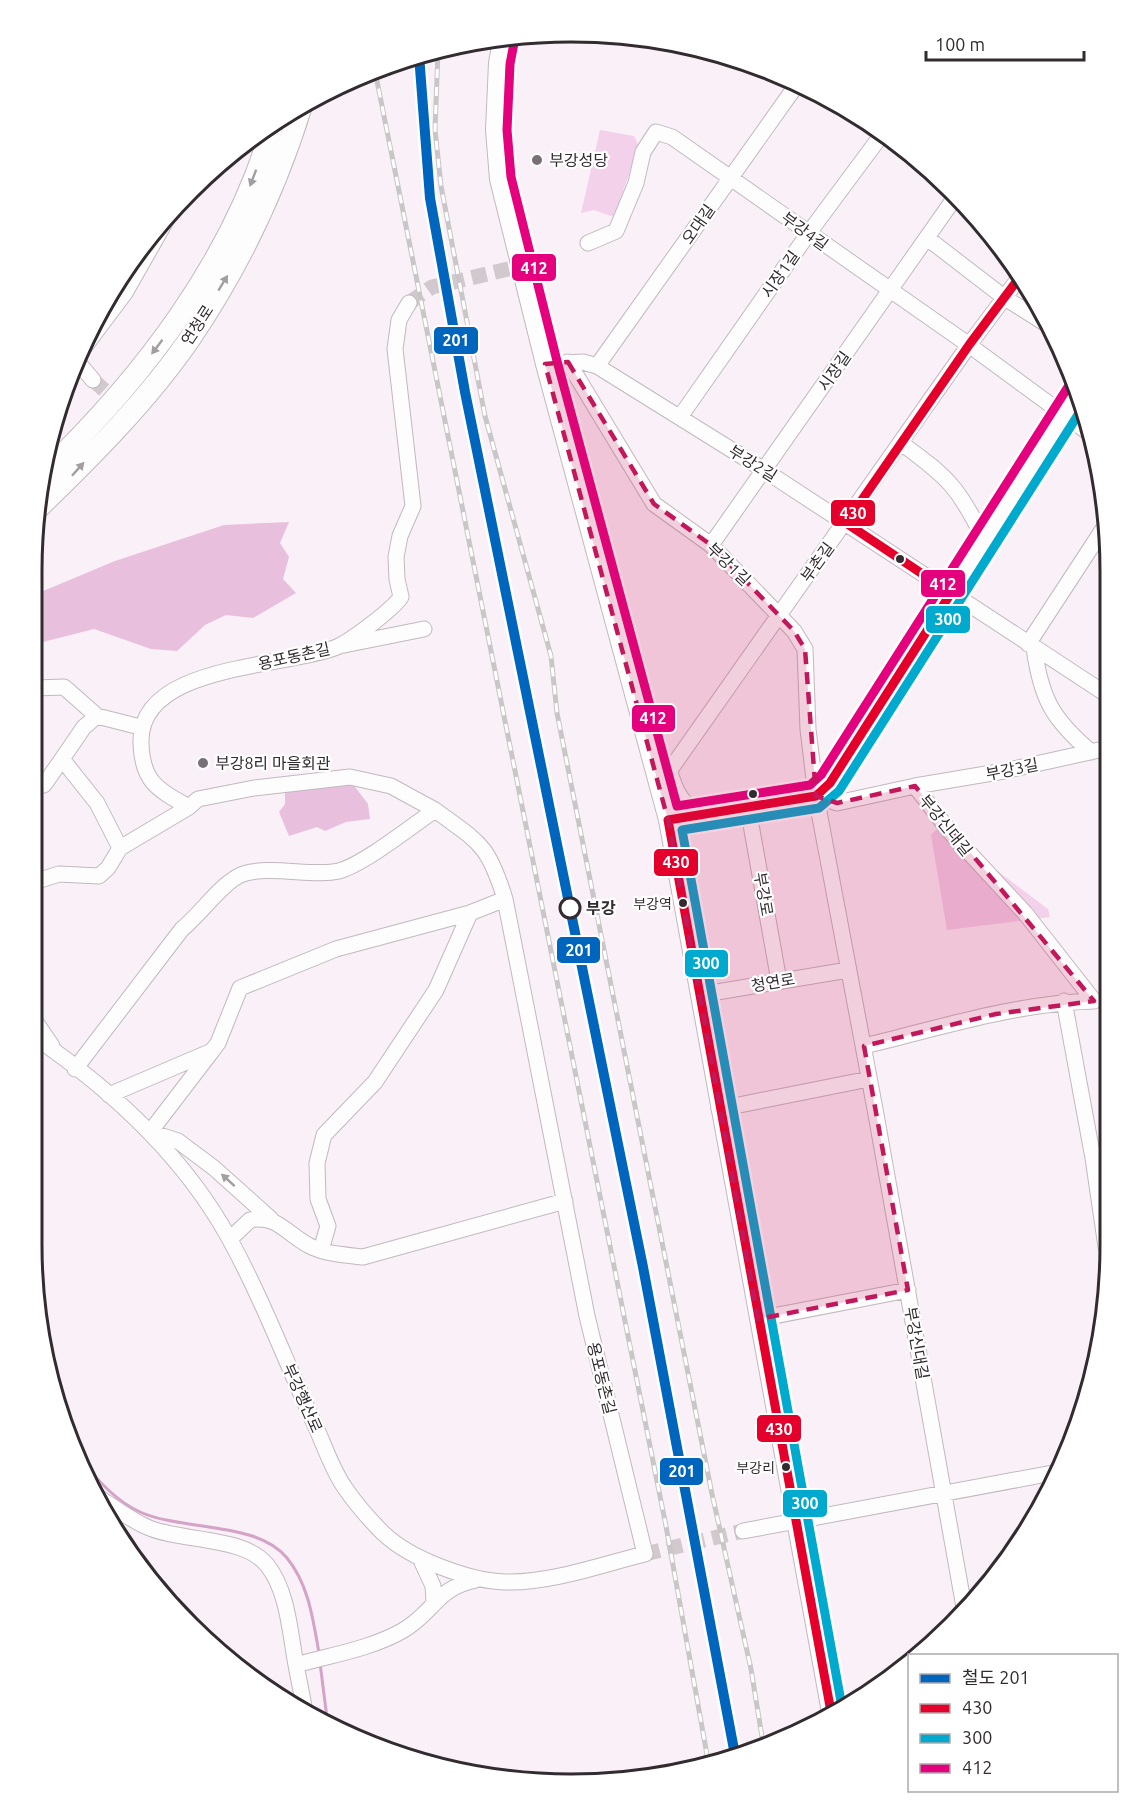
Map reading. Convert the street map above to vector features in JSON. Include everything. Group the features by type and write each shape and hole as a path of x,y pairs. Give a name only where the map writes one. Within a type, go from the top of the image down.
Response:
{"highway":[{"name":"연청로","path":"47,499 70,478 144,396 190,338 231,271 260,213 290,143 297,119"},
{"name":"연청로","path":"53,464 128,385 175,323 214,259 244,201 268,137"}],"main road":[{"path":"501,47 495,130 499,179 545,364 668,820 830,1706"}],"street":[{"name":"오대길","path":"597,366 792,91"},
{"name":"부강4길","path":"588,243 616,231 636,183 643,152 656,132 672,137 969,345 1063,416"},
{"name":"시장1길","path":"680,417 808,234 878,140"},
{"name":"시장길","path":"711,545 951,203"},
{"path":"927,238 1005,298 1034,316"},
{"path":"108,315 125,293 146,256"},
{"name":"부촌길","path":"658,788 669,769 846,523 969,345 1015,284"},
{"name":"용포동촌길","path":"140,727 160,699 183,685 242,668 338,646 393,609 402,597 397,579 396,556 400,536 413,506 395,349 399,320 410,303"},
{"name":"부강2길","path":"545,364 568,362 597,366 764,470 951,593"},
{"name":"부강1길","path":"568,362 654,504 711,545 794,631 805,649 808,729 816,796"},
{"path":"83,367 93,380"},
{"path":"668,820 816,796 831,783 1072,402"},
{"path":"1063,416 1080,427"},
{"path":"901,443 954,486 985,541"},
{"path":"1091,752 1065,730 1051,710 1040,688 1031,646 1099,536"},
{"path":"951,593 1100,690"},
{"path":"338,646 424,629"},
{"path":"42,688 64,687 97,716 140,727 146,775 165,794 189,807"},
{"path":"42,785 84,727 97,716"},
{"name":"부강3길","path":"915,786 1004,771 1100,750"},
{"path":"62,759 97,803 120,848"},
{"path":"669,769 675,789 682,799 693,811 704,815"},
{"name":"용포동촌길","path":"42,879 59,874 99,876 108,868 120,848 198,800 254,788 350,777 391,786 435,810 477,840 488,853 505,899 587,1316 645,1554"},
{"name":"부강신대길","path":"963,1600 864,1046 816,796 837,802 915,786 951,833 1025,913 1100,1004"},
{"name":"부강로","path":"748,808 779,981"},
{"path":"75,1069 182,929 199,916 228,885 242,874 339,871 381,848 435,810"},
{"path":"505,899 470,913 336,949 240,988 218,1043 150,1132 178,1141 214,1168 271,1219 308,1246 363,1257 565,1201"},
{"path":"321,1250 328,1226 318,1198 317,1170 324,1135 375,1082 436,990 470,913"},
{"name":"청연로","path":"699,995 848,970"},
{"path":"864,1046 1064,1001 1095,1000"},
{"path":"1064,1001 1100,1155"},
{"path":"42,1032 55,1052"},
{"path":"42,1038 55,1052"},
{"path":"42,1043 55,1052"},
{"path":"42,1047 55,1052"},
{"path":"109,1095 212,1051"},
{"name":"부강행산로","path":"55,1052 109,1095 150,1132 200,1189 230,1239 344,1487 385,1534 420,1557 481,1579 508,1582 547,1577 645,1554"},
{"path":"719,1109 869,1079"},
{"path":"230,1239 250,1220 271,1219"},
{"path":"758,1319 908,1290"},
{"path":"743,1531 795,1519 1047,1474"},
{"path":"110,1504 147,1527 201,1541 217,1542 254,1553 268,1566 281,1591 299,1665 303,1701"},
{"path":"420,1557 433,1586 434,1602"},
{"path":"299,1665 393,1636 422,1619 434,1602 458,1583 481,1579"}],"highlighted area":[{"path":"568,362 654,504 711,545 794,631 805,649 816,796 837,803 915,786 1094,1001 996,1014 864,1046 908,1290 758,1319 668,820 545,364"}],"shaded area":[{"path":"600,130 634,136 639,146 614,217 594,210 581,213"},
{"path":"289,522 280,543 289,557 283,579 296,593 253,618 226,615 205,625 177,651 151,649 94,629 42,642 42,591 115,561 224,525"},
{"path":"349,779 368,804 370,819 346,822 325,831 317,827 289,836 279,812 285,804 285,792"},
{"path":"939,827 1048,909 1050,917 947,930 931,835"}],"waterway":[{"path":"96,1477 121,1501 140,1512 176,1522 238,1532 274,1546 294,1568 305,1591 319,1653"},
{"path":"320,1663 326,1714"}],"tunnel":[{"path":"409,303 432,287 521,266"},
{"path":"93,380 122,406"},
{"path":"645,1554 743,1531"}],"railway":[{"path":"438,59 435,130 441,186 485,416 551,656 557,713 712,1494 751,1669 762,1738"},
{"path":"377,79 666,1526 707,1756"}],"rail line":[{"name":"201","path":"420,64 430,198 465,392 643,1267 734,1748"}],"transit line":[{"name":"412","path":"514,46 510,64 507,130 511,177 557,361 677,806 810,785 821,775 1067,388"},
{"name":"430","path":"830,1706 668,820 816,796 830,783 951,593 846,523 969,345 1015,283"},
{"name":"300","path":"841,1700 682,830 819,808 839,791 1077,417"}],"place":[{"name":"부강성당","path":"537,160"},
{"name":"부강8리 마을회관","path":"203,763"},
{"name":"부강역","path":"683,903"},
{"name":"부강","path":"570,908"},
{"name":"부강리","path":"786,1467"}]}
